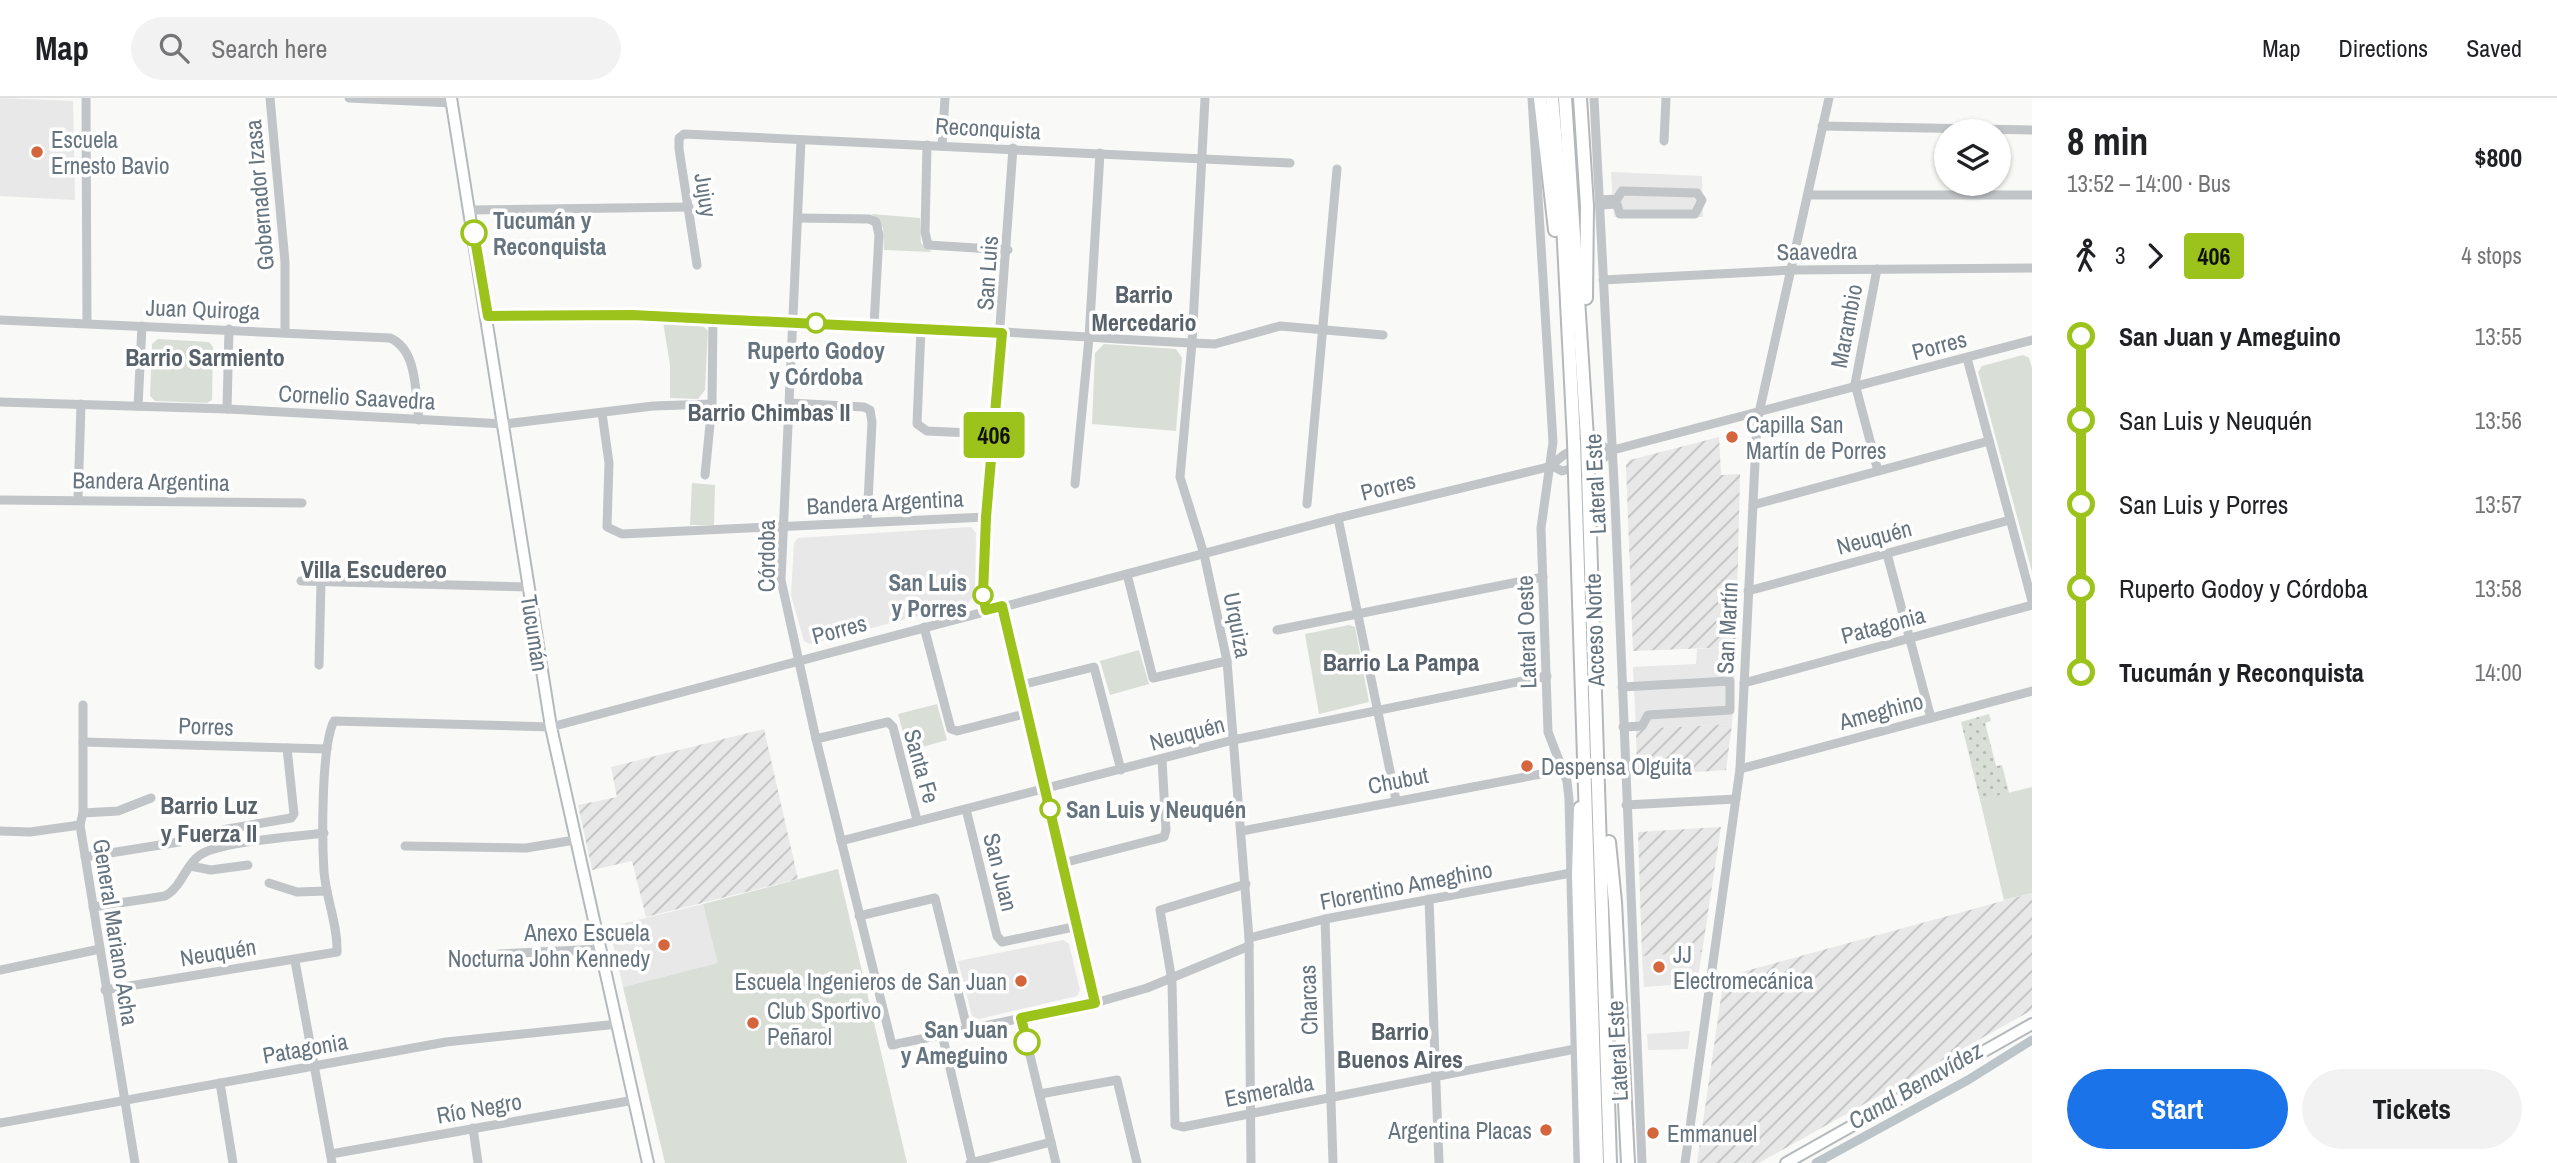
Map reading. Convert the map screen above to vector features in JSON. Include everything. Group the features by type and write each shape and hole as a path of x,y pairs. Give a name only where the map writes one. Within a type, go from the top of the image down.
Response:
{"highway":[{"path":"1540,98 1568,329"},
{"name":"Acceso Norte","path":"1552,98 1568,329 1580,439 1601,789 1610,1163"},
{"name":"Acceso Norte","path":"1565,98 1584,372 1580,439"},
{"path":"1580,98 1587,206 1584,372"},
{"name":"Acceso Norte","path":"1582,474 1585,741 1597,1163"},
{"path":"1585,741 1578,875 1586,1163"},
{"path":"1601,789 1615,902 1628,1163"}],"main road":[{"name":"Tucumán","path":"451,101 488,316 527,587 551,727 648,1163"},
{"path":"1786,1163 2032,1024"}],"street":[{"path":"86,98 87,323"},
{"name":"Gobernador Izasa","path":"270,98 285,262 285,331"},
{"path":"349,98 451,101"},
{"path":"943,145 945,98"},
{"name":"Urquiza","path":"1206,98 1192,344 1180,477 1204,554 1227,660 1249,942 1251,1163"},
{"name":"Lateral Oeste","path":"1532,98 1546,287 1552,466 1542,520 1549,737 1562,770 1569,799 1578,1163"},
{"name":"Lateral Este","path":"1594,98 1613,450 1642,1163"},
{"path":"1664,141 1666,98"},
{"name":"San Martín","path":"1685,1163 1740,769 1758,414 1829,98"},
{"path":"1822,126 2032,130"},
{"name":"Reconquista","path":"684,134 1290,163"},
{"name":"Jujuy","path":"684,134 679,138 697,265"},
{"name":"Córdoba","path":"802,140 780,580 816,739 892,1045"},
{"path":"928,145 925,232 928,244 1008,250"},
{"name":"San Luis","path":"986,610 983,595 986,517 1002,333 1013,148"},
{"path":"1075,484 1089,338 1101,153"},
{"path":"1307,503 1338,169"},
{"path":"1622,191 1697,193 1702,200 1695,214 1620,214 1617,204 1600,203 1617,199 1622,191"},
{"path":"1808,195 2032,195"},
{"path":"470,210 689,208"},
{"path":"798,218 869,219 876,222 879,235 874,325"},
{"name":"Saavedra","path":"1602,280 1792,270 2032,268"},
{"name":"Marambio","path":"1877,269 1856,388 1878,471"},
{"path":"488,316 578,313 793,321 1192,344 1215,344 1280,326 1383,335"},
{"path":"705,475 712,404 713,318"},
{"name":"Juan Quiroga","path":"0,320 285,331 390,338 402,343 409,355 419,421"},
{"path":"138,406 142,326"},
{"path":"921,328 917,424 927,431 994,434"},
{"path":"227,409 229,329"},
{"name":"Porres","path":"1552,466 1562,471 1600,461 1613,450 2032,340"},
{"path":"1967,358 2032,603"},
{"name":"Cornelio Saavedra","path":"0,402 227,409 505,424 653,406 712,404"},
{"path":"78,499 81,404"},
{"path":"790,404 864,407 870,410 872,422 867,522"},
{"name":"Bandera Argentina","path":"602,413 609,463 607,527 614,532 622,534 986,517"},
{"path":"1752,505 1989,440"},
{"name":"Porres","path":"83,742 327,749 334,721 551,727 1338,518 1552,466 1562,453 1599,444 1613,450"},
{"name":"Bandera Argentina","path":"0,500 302,503"},
{"path":"1338,518 1395,800"},
{"name":"Neuquén","path":"1748,591 2010,520"},
{"path":"1887,554 1931,718"},
{"path":"1127,574 1153,678 1227,660"},
{"path":"1277,631 1543,577"},
{"path":"301,581 527,587"},
{"path":"319,665 321,582"},
{"name":"Patagonia","path":"1744,683 2032,603"},
{"path":"1002,606 1095,1003"},
{"path":"924,627 951,729 957,731 1028,713"},
{"path":"1021,685 1094,667 1121,770"},
{"name":"Neuquén","path":"841,841 1233,740 1547,676"},
{"path":"1622,687 1730,681 1730,710 1648,715 1642,726 1623,727"},
{"name":"Ameghino","path":"1740,769 2032,691"},
{"name":"General Mariano Acha","path":"83,705 83,813 80,825 135,1163"},
{"name":"Santa Fe","path":"816,739 888,722 893,726 917,820"},
{"path":"222,830 290,818 294,814 287,748"},
{"path":"270,883 297,892 327,891 324,833 327,749"},
{"path":"1063,863 1164,837 1163,760"},
{"name":"Chubut","path":"1242,831 1562,770"},
{"path":"83,813 118,811 151,798"},
{"path":"1626,805 1736,799"},
{"name":"San Juan","path":"966,809 996,936 1002,942 1078,926"},
{"path":"0,831 30,832 80,825"},
{"path":"93,907 165,895 173,891 190,866 204,852 215,848 324,833"},
{"path":"405,846 526,848 575,840"},
{"path":"85,856 179,842"},
{"path":"190,866 211,870 248,865"},
{"name":"Florentino Ameghino","path":"892,1045 1095,1003 1147,988 1249,942 1325,919 1571,873"},
{"path":"1172,978 1160,910 1246,884"},
{"name":"Neuquén","path":"105,990 337,952 327,891"},
{"path":"859,916 935,898 967,1028"},
{"path":"1429,899 1438,1163"},
{"name":"Charcas","path":"1325,919 1333,1163"},
{"path":"0,970 100,949"},
{"path":"499,954 600,949"},
{"path":"295,961 331,1158"},
{"name":"Esmeralda","path":"1172,978 1175,1125 1184,1126 1575,1049"},
{"path":"1021,1018 1056,1163"},
{"name":"Patagonia","path":"0,1123 446,1042 618,1024"},
{"path":"942,1034 971,1163 1051,1142"},
{"path":"1040,1094 1117,1080 1137,1163"},
{"path":"220,1083 233,1163"},
{"name":"Río Negro","path":"331,1158 473,1128 634,1100"},
{"path":"473,1128 478,1163"}],"shaded area":[{"name":"Escuela Ernesto Bavio","path":"0,98 73,101 75,200 0,196"},
{"path":"1611,172 1702,176 1703,217 1614,217"},
{"path":"872,214 920,218 921,243 932,252 884,250 883,228"},
{"name":"Barrio Chimbas II","path":"663,321 701,324 708,331 705,390 698,399 670,398 670,365"},
{"path":"158,339 209,342 213,347 212,400 207,403 155,401 150,396 152,344"},
{"path":"1104,344 1176,349 1182,358 1176,431 1092,424 1095,353"},
{"path":"2023,355 2029,358 2032,368 2032,572 1978,372 1982,366"},
{"path":"1719,437 1721,475 1740,474 1736,647 1633,651 1626,465 1630,460"},
{"path":"692,483 715,485 714,525 690,525"},
{"path":"971,527 976,533 975,595 968,603 810,644 804,641 791,595 794,543 798,538"},
{"path":"1349,625 1355,627 1369,702 1319,714 1305,634"},
{"path":"1736,647 1732,724 1636,729 1633,667 1696,664 1697,649"},
{"path":"1139,650 1149,684 1110,695 1100,661"},
{"path":"937,704 947,740 908,751 898,714"},
{"path":"1989,714 1991,721 1985,723 1996,766 2002,765 2009,793 1980,800 1961,722"},
{"path":"1732,724 1726,770 1637,776 1636,729"},
{"path":"764,729 798,879 646,917 632,861 592,870 578,805 617,797 611,767"},
{"path":"2032,787 2032,893 2004,900 1980,800"},
{"path":"1721,827 1702,952 1642,956 1638,832"},
{"name":"Club Sportivo Peñarol","path":"838,869 907,1163 665,1163 623,987 718,963 703,904"},
{"path":"2032,893 2032,1010 1759,1163 1697,1163 1724,977"},
{"name":"Anexo Escuela Nocturna John Kennedy","path":"703,904 719,963 623,987 609,927"},
{"name":"Escuela Ingenieros de San Juan","path":"1063,940 1069,944 1080,990 1077,996 979,1019 972,1016 958,961"},
{"path":"1702,952 1697,983 1644,987 1642,956"},
{"path":"1690,1031 1688,1049 1648,1050 1647,1034"}],"waterway":[{"name":"Canal Benavídez","path":"1816,1163 1968,1080 2032,1040"}],"bus line":[{"name":"406","path":"474,233 488,316 578,313 1002,333 986,517 983,595 986,610 1002,606 1095,1003 1021,1018 1027,1042"}],"place":[{"name":"Escuela Ernesto Bavio","path":"37,152"},
{"name":"Tucumán y Reconquista","path":"474,233"},
{"name":"Ruperto Godoy y Córdoba","path":"816,323"},
{"name":"Capilla San Martín de Porres","path":"1732,437"},
{"name":"San Luis y Porres","path":"983,595"},
{"name":"Despensa Olguita","path":"1527,766"},
{"name":"San Luis y Neuquén","path":"1050,809"},
{"name":"Anexo Escuela Nocturna John Kennedy","path":"664,945"},
{"name":"JJ Electromecánica","path":"1659,967"},
{"name":"Escuela Ingenieros de San Juan","path":"1021,981"},
{"name":"Club Sportivo Peñarol","path":"753,1023"},
{"name":"San Juan y Ameguino","path":"1027,1042"},
{"name":"Argentina Placas","path":"1546,1130"},
{"name":"Emmanuel","path":"1653,1133"}],"district":[{"name":"Barrio Mercedario","path":"1144,308"},
{"name":"Barrio Sarmiento","path":"205,357"},
{"name":"Barrio Chimbas II","path":"769,412"},
{"name":"Villa Escudereo","path":"374,569"},
{"name":"Barrio La Pampa","path":"1401,662"},
{"name":"Barrio Luz y Fuerza II","path":"209,819"},
{"name":"Barrio Buenos Aires","path":"1400,1045"}]}
